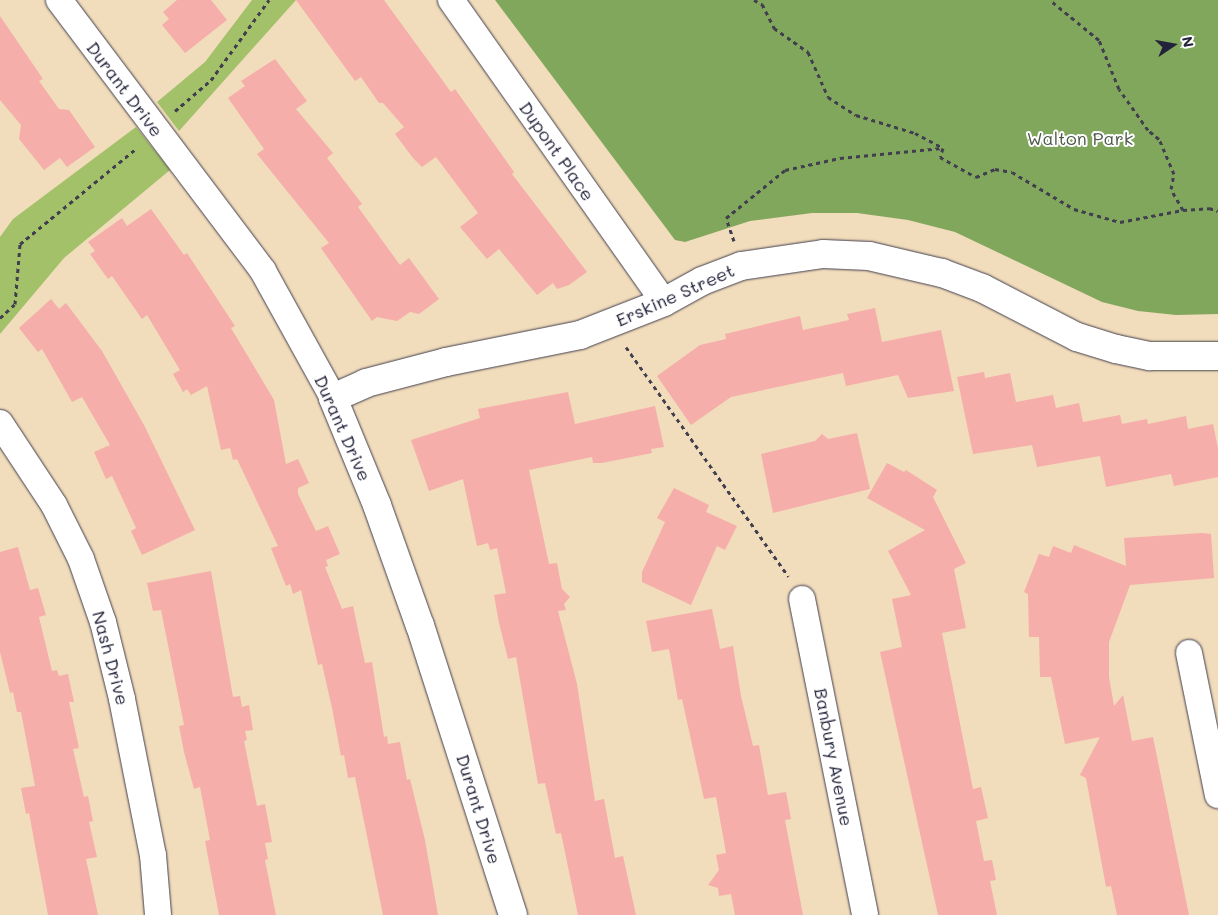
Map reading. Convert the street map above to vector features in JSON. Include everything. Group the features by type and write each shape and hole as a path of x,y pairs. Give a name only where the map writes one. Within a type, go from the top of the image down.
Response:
{"street":[{"name":"Durant Drive","path":"59,0 263,271 333,398 377,505 420,626 512,915"},
{"name":"Dupont Place","path":"451,0 664,302"},
{"name":"Erskine Street","path":"333,398 366,383 446,362 540,345 611,323 664,302 702,281 741,266 806,255 869,256 908,263 982,288 1077,337 1116,349 1150,356 1218,356"},
{"name":"Nash Drive","path":"0,423 54,504 81,559 103,622 122,699 153,855 158,915"},
{"name":"Banbury Avenue","path":"802,599 865,915"},
{"path":"1189,653 1218,795"}],"path":[{"path":"171,115 211,80 269,0"},
{"path":"754,0 762,4 774,28 808,52 828,97 856,115 915,133 943,148"},
{"path":"1050,0 1099,40 1119,89 1148,130 1159,139 1174,174 1171,189 1183,210"},
{"path":"0,318 15,304 20,244 133,153 141,142"},
{"path":"943,148 940,157 976,177 995,169 1012,172 1074,210 1120,222 1183,210 1209,208 1218,211"},
{"path":"726,218 785,170 840,158 943,148"},
{"path":"611,323 772,549 802,599"}],"green space":[{"path":"252,0 296,0 179,131 157,102 205,62"},
{"name":"Walton Park","path":"495,0 1218,0 1218,314 1176,315 1138,311 1102,302 955,232 908,220 857,213 812,213 750,221 685,242 675,240"},
{"path":"136,127 170,170 64,258 0,334 0,237 13,219"}],"building":[{"path":"177,0 211,0 227,20 185,53 162,25 169,19 163,12"},
{"path":"296,0 384,0 451,92 455,89 514,172 512,174 587,272 569,285 557,289 553,283 537,295 499,249 487,259 460,227 478,213 436,157 422,167 413,158 395,134 404,127 383,103 379,103 361,77 355,81"},
{"path":"0,16 43,79 39,81 59,109 69,110 95,147 67,167 60,158 44,170 19,139 21,125 0,100"},
{"path":"275,59 307,101 296,109 333,153 327,158 362,204 358,207 400,265 409,258 439,299 419,314 410,312 397,321 377,317 372,321 321,248 329,243 257,154 264,149 228,98 245,86 241,81"},
{"path":"151,209 184,255 187,253 235,326 231,328 274,400 286,464 298,459 309,483 298,488 298,494 316,531 328,526 340,554 326,560 328,566 325,567 342,609 353,606 365,663 372,662 384,737 387,736 388,744 400,742 407,780 410,779 425,840 438,915 383,915 355,777 348,778 344,755 341,756 322,664 318,665 301,590 293,594 290,584 286,586 271,548 278,546 237,459 233,460 230,448 221,450 207,386 191,395 187,389 183,392 173,374 180,370 147,315 142,319 112,276 108,279 90,254 95,251 88,242 122,218 127,226"},
{"path":"51,299 59,309 66,303 102,351 144,425 195,530 142,555 131,531 136,528 112,476 106,479 94,452 110,445 82,397 72,402 42,349 38,352 19,328"},
{"path":"875,308 882,342 941,330 954,391 908,398 898,375 846,386 843,373 731,397 691,425 657,376 700,345 726,339 725,334 800,316 803,330 849,320 847,314"},
{"path":"984,372 985,378 1010,373 1016,402 1053,395 1056,408 1079,403 1083,422 1120,415 1122,424 1147,419 1148,424 1186,416 1188,429 1213,424 1218,448 1218,477 1174,486 1171,474 1106,487 1100,456 1037,467 1032,445 973,454 957,377"},
{"path":"568,392 575,424 655,406 664,447 651,449 652,453 602,463 593,463 592,457 529,470 549,564 557,563 562,589 570,597 564,604 566,610 558,611 577,684 595,801 604,799 615,858 623,856 636,915 578,915 561,833 556,834 545,783 538,784 516,657 508,659 499,623 494,595 506,593 497,548 490,550 488,543 477,546 463,479 429,491 411,440 480,418 478,409"},
{"path":"857,433 870,489 773,513 761,454 815,441 822,434 828,439"},
{"path":"887,463 904,472 906,470 937,490 933,497 966,563 954,569 966,628 942,633 973,789 981,787 988,818 976,821 984,861 992,860 996,880 990,881 997,915 938,915 880,652 902,647 892,599 911,595 888,551 925,530 867,498"},
{"path":"674,488 709,505 706,512 737,526 725,550 717,546 691,605 642,582 642,572 665,522 657,518"},
{"path":"1211,534 1214,578 1130,585 1109,642 1109,677 1114,706 1123,695 1132,741 1153,737 1189,915 1117,915 1111,886 1106,887 1086,778 1080,775 1100,737 1065,744 1051,677 1040,677 1039,637 1029,637 1028,594 1024,592 1039,554 1049,557 1053,546 1071,553 1074,545 1126,566 1124,538"},
{"path":"18,547 30,590 38,588 46,615 39,617 52,671 57,670 59,676 68,674 74,702 69,702 79,748 73,749 84,797 88,796 93,821 89,822 97,857 86,859 98,915 48,915 29,813 26,814 21,788 35,786 21,712 17,712 13,692 10,693 0,652 0,552"},
{"path":"211,571 233,697 240,696 242,707 249,705 253,730 245,731 247,740 244,741 257,806 265,804 272,842 265,843 268,859 265,860 276,915 219,915 205,841 210,840 200,787 194,789 184,752 179,726 184,725 161,610 153,611 147,583"},
{"path":"712,609 720,649 733,646 741,696 753,746 759,745 768,795 786,792 791,819 785,820 803,915 735,915 731,894 719,896 718,888 708,885 719,870 716,855 726,853 716,797 704,799 682,699 678,700 669,649 652,652 646,621"}]}
